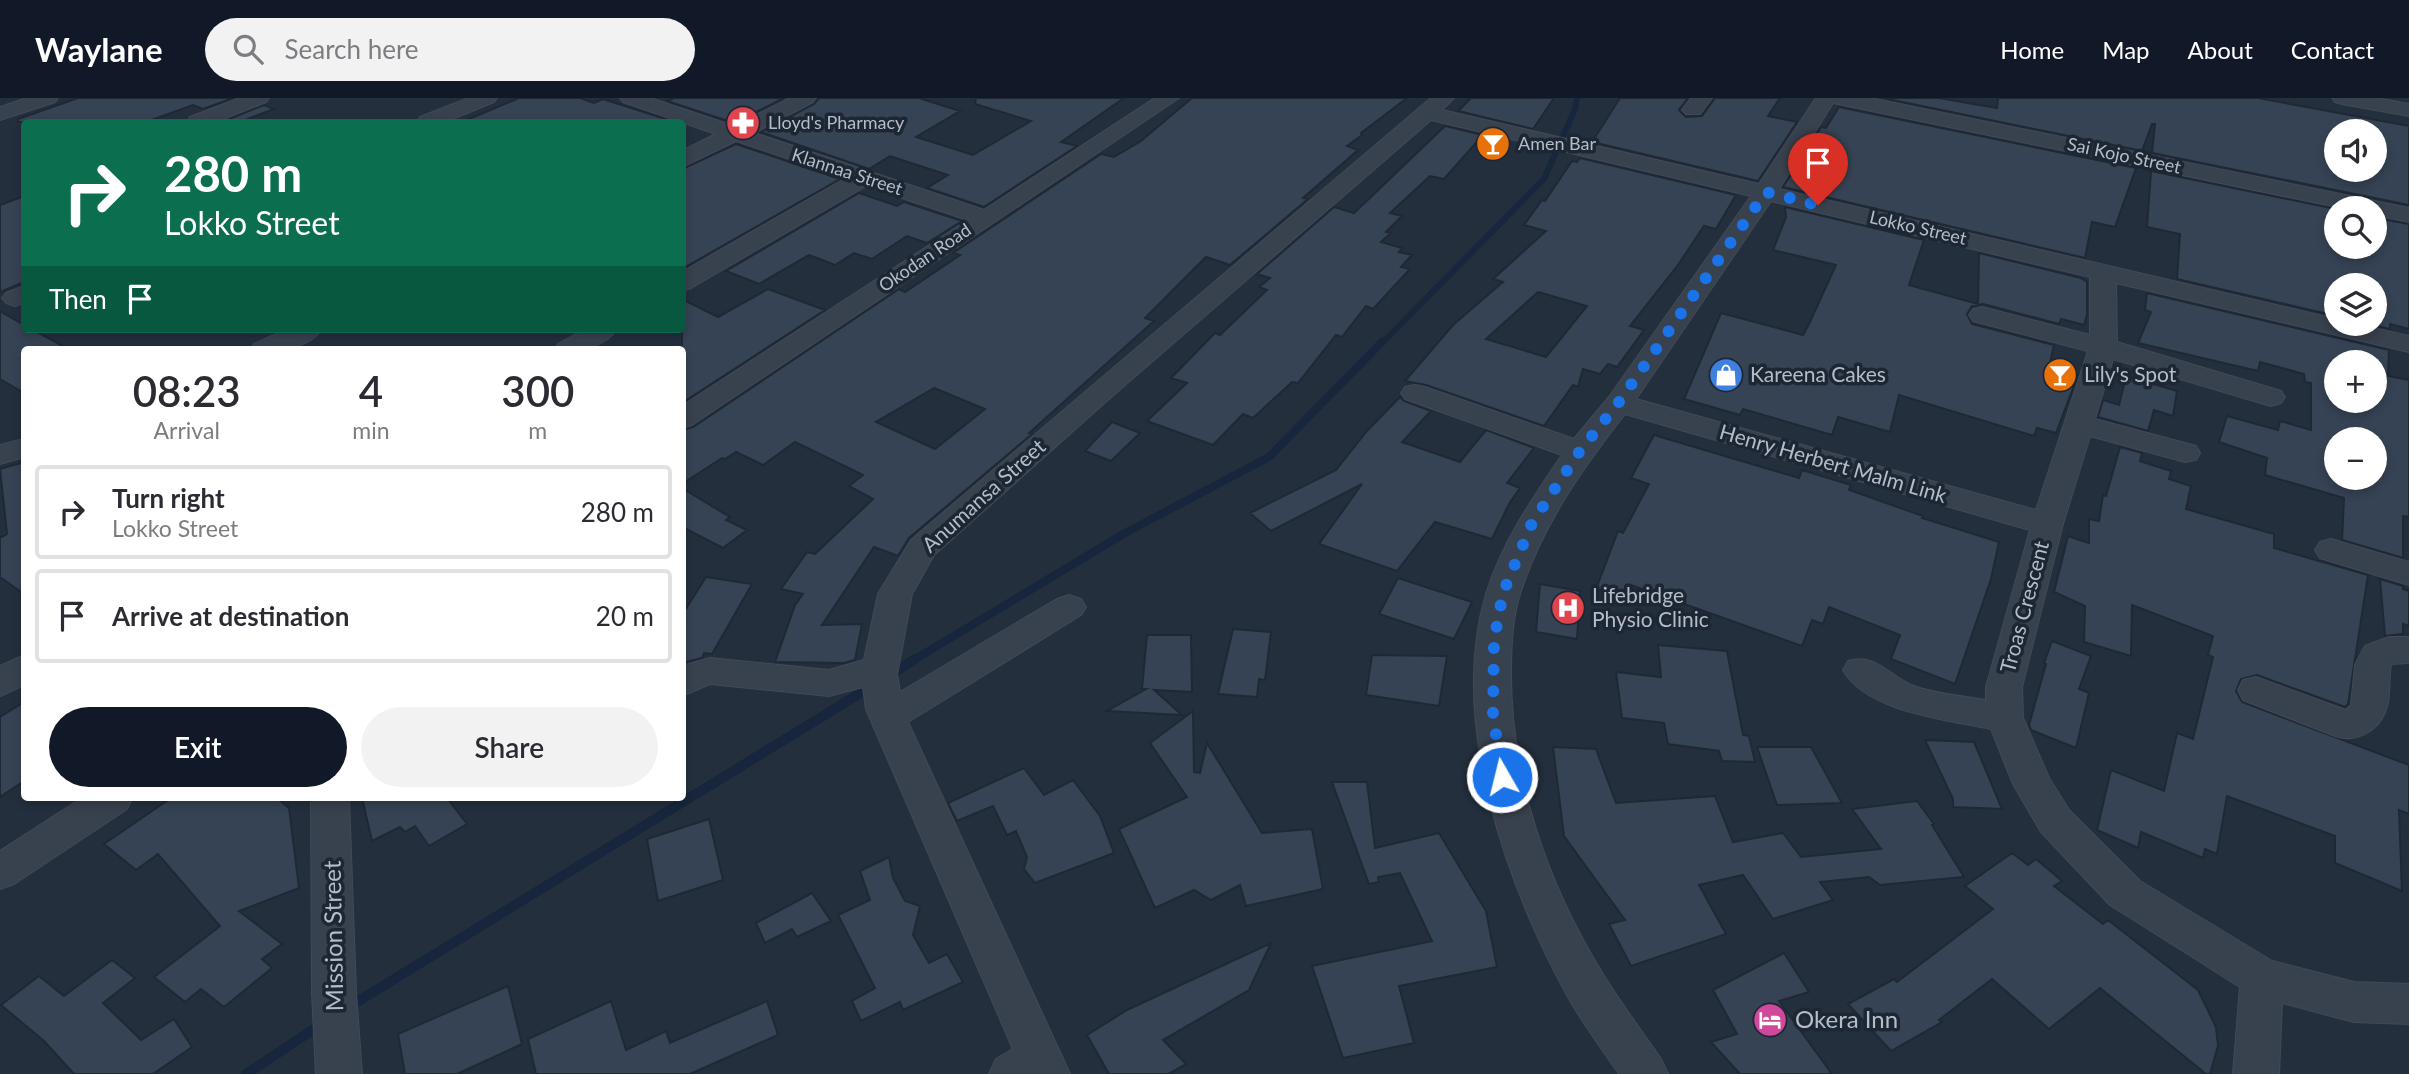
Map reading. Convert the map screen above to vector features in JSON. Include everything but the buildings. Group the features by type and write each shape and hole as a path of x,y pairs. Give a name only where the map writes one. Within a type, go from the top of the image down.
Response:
{"street":[{"path":"0,114 48,98"},
{"path":"206,119 259,98"},
{"path":"435,119 487,98"},
{"name":"Klannaa Street","path":"630,98 985,218"},
{"path":"686,158 806,98"},
{"name":"Okodan Road","path":"686,416 1169,98"},
{"path":"1645,1074 1585,985 1535,884 1502,777 1493,713 1494,640 1503,593 1532,523 1580,451 1619,402 1766,192 1826,98"},
{"name":"Sai Kojo Street","path":"1840,98 2409,215"},
{"path":"2342,98 2409,110"},
{"name":"Lokko Street","path":"1436,105 1568,148 2409,344"},
{"name":"Anumansa Street","path":"883,692 895,594 922,548 1436,105"},
{"path":"686,281 863,177"},
{"name":"Troas Crescent","path":"2103,272 2103,347 2047,524 2004,687 2005,719 2032,784 2055,821 2125,893 2262,978 2354,1002 2409,1004"},
{"path":"1982,315 2103,347 2271,397"},
{"path":"273,346 300,333"},
{"path":"575,346 597,333"},
{"path":"1415,393 1580,451"},
{"name":"Henry Herbert Malm Link","path":"1619,402 2047,524"},
{"path":"2080,424 2185,453"},
{"path":"0,455 21,449"},
{"path":"2331,550 2409,574"},
{"path":"686,681 710,671 829,683 883,692 1069,607"},
{"path":"2256,690 2348,726 2362,722 2368,713 2375,658 2381,650 2392,647 2409,650"},
{"path":"0,683 21,670"},
{"path":"1861,670 1903,697 2005,719"},
{"path":"883,692 1033,1069"},
{"path":"0,872 108,801"},
{"name":"Mission Street","path":"330,801 338,1063"},
{"path":"2256,1074 2262,978"}],"waterway":[{"path":"1382,343 1544,179 1575,109 1577,98"},
{"path":"912,661 1125,533 1269,457 1383,341"},
{"path":"890,675 915,659"},
{"path":"686,800 872,686"},
{"path":"347,1008 684,801"},
{"path":"246,1074 323,1023"}],"place":[{"name":"Lloyd's Pharmacy","path":"743,123"},
{"name":"Amen Bar","path":"1493,144"},
{"name":"Kareena Cakes","path":"1726,375"},
{"name":"Lily's Spot","path":"2060,375"},
{"name":"Lifebridge Physio Clinic","path":"1568,608"},
{"name":"Okera Inn","path":"1770,1020"}],"route":[{"path":"1502,777 1493,713 1494,640 1503,593 1532,523 1580,451 1619,402 1766,192 1818,205"}]}
